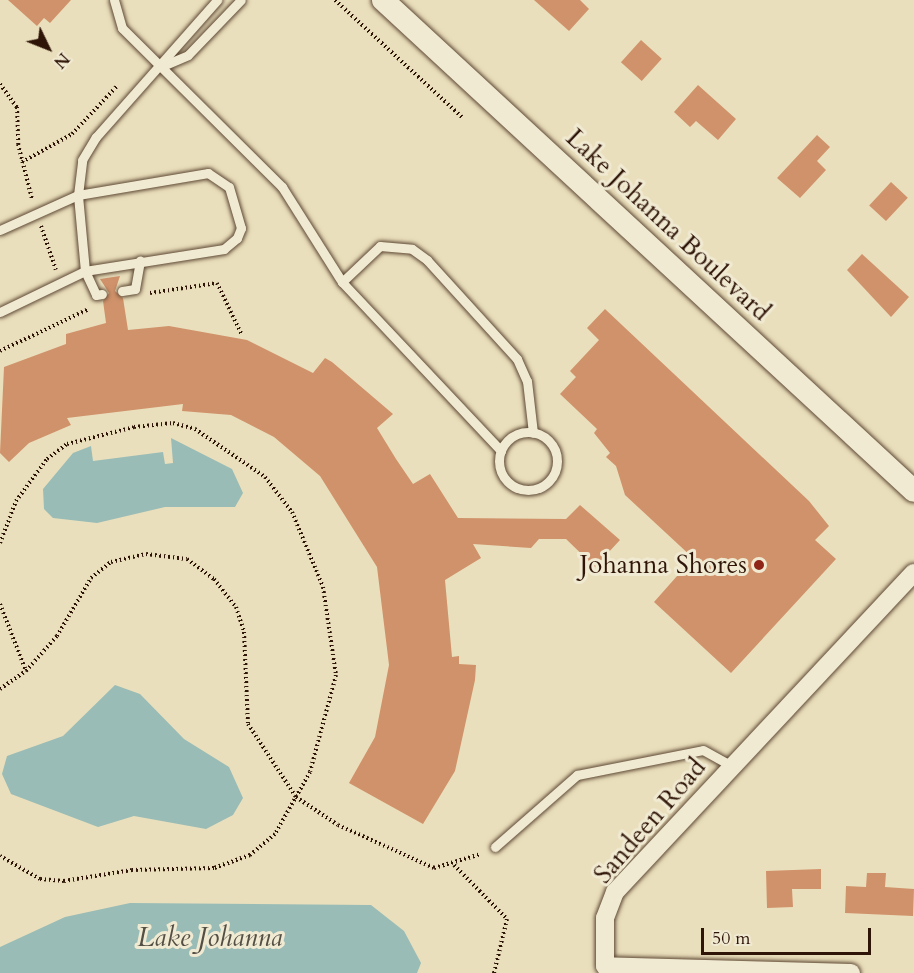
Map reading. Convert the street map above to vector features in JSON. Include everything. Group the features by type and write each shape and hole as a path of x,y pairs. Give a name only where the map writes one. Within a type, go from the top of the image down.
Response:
{"street":[{"name":"Lake Johanna Boulevard","path":"383,0 914,491"},
{"name":"Sandeen Road","path":"851,973 605,966 605,918 615,892 914,573"}],"lane":[{"path":"114,0 122,28 282,188 342,282 501,451"},
{"path":"102,294 96,295 85,271 78,195 87,150 217,0"},
{"path":"160,67 188,55 241,0"},
{"path":"0,230 78,195 208,173 224,178 241,228 237,238 224,249 140,260 85,271 0,312"},
{"path":"342,282 380,246 412,249 427,260 517,358 527,381 533,432"},
{"path":"122,291 135,289 140,260"},
{"path":"533,432 550,441 556,455 556,470 541,487 527,490 508,482 501,471 501,451 514,436 533,432"},
{"path":"495,847 577,775 703,750 732,766"}],"path":[{"path":"335,0 462,117"},
{"path":"22,162 72,134 147,54"},
{"path":"144,297 218,283 242,335"},
{"path":"0,351 94,307"},
{"path":"0,543 16,501 47,459 92,434 184,426 265,477 303,530 323,587 334,644 336,675 324,734 296,797 262,846 214,868 132,870 64,881 40,879 0,856"},
{"path":"0,689 26,671 57,636 91,578 111,562 146,554 187,559 214,579 236,607 244,632 248,724 296,797 405,858 434,868 454,865 495,847"},
{"path":"0,604 26,671"},
{"path":"454,865 507,919 494,973"}],"water":[{"path":"171,438 232,469 243,493 235,507 165,507 97,523 53,518 44,509 43,489 73,453 91,446 93,461 163,452 165,464 173,463"},
{"path":"115,685 140,694 184,739 229,767 243,798 233,815 206,829 134,816 98,827 11,794 2,774 7,756 63,736"},
{"name":"Lake Johanna","path":"130,903 371,905 404,931 421,963 417,973 0,973 0,947 65,917"}],"building":[{"path":"8,0 71,0 50,23 44,18 37,26"},
{"path":"534,0 580,0 589,9 569,31"},
{"path":"641,40 662,59 642,81 621,62"},
{"path":"698,85 736,119 718,140 696,121 690,127 674,112"},
{"path":"817,135 830,147 817,161 826,170 800,198 777,178"},
{"path":"891,182 908,198 886,221 869,205"},
{"path":"862,254 909,297 891,317 847,270"},
{"name":"Johanna Shores","path":"120,276 115,291 123,298 128,330 169,326 247,340 313,373 325,358 332,362 393,414 377,428 396,459 413,484 430,474 458,518 566,519 580,505 620,540 595,567 566,539 539,539 531,548 473,544 481,558 445,580 452,657 459,656 459,664 476,665 475,680 455,771 423,824 349,783 375,737 389,665 377,567 320,476 274,437 231,415 182,411 183,404 67,418 71,425 29,443 9,462 0,453 4,367 66,344 66,334 106,323 103,301 109,293 100,279"},
{"path":"605,309 809,501 829,526 815,540 836,559 731,673 654,602 693,558 625,495 616,466 606,457 610,453 594,433 597,429 560,394 576,377 570,371 599,340 587,328"},
{"path":"821,869 821,889 792,889 793,907 767,908 766,871"},
{"path":"867,873 886,873 885,887 914,889 913,916 845,913 846,886 866,887"}],"place":[{"name":"Johanna Shores","path":"759,565"}]}
